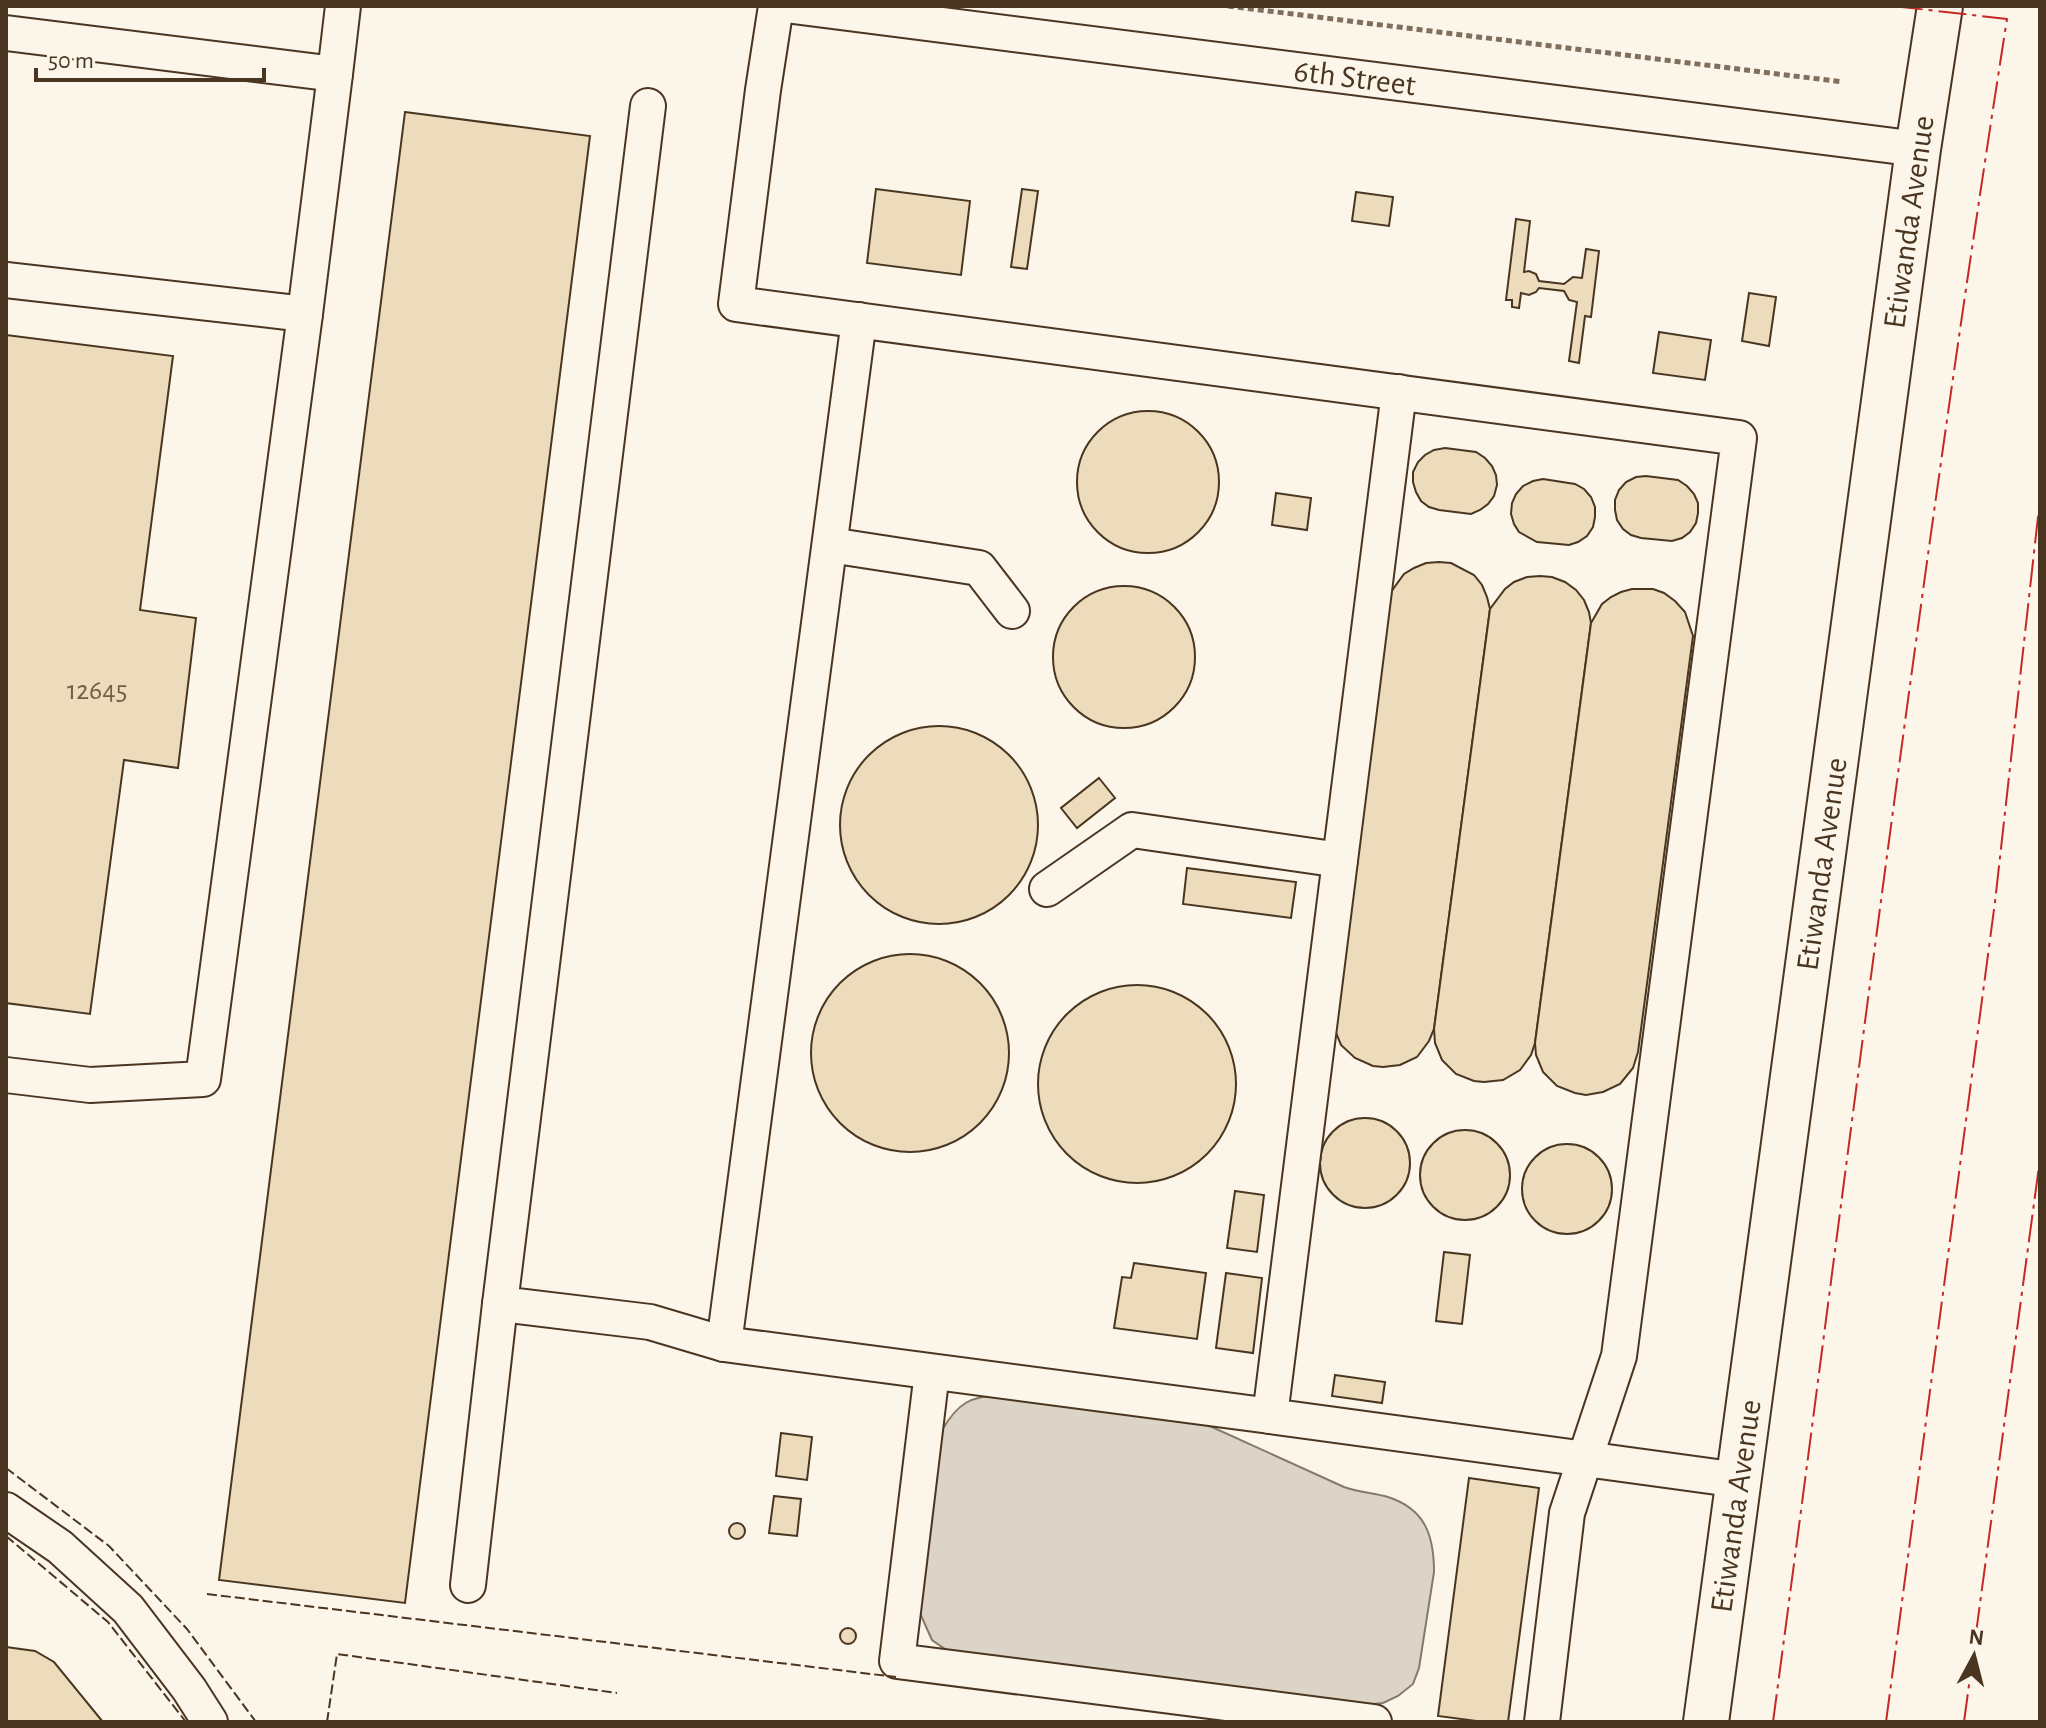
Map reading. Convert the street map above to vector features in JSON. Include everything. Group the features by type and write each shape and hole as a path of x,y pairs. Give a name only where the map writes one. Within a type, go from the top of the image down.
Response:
{"main road":[{"name":"Etiwanda Avenue","path":"1706,1722 1918,149 1940,6"}],"street":[{"path":"6,1075 90,1085 203,1079 343,6"},
{"path":"776,6 736,304 1739,438 1619,1356 1567,1513 1542,1722"},
{"name":"6th Street","path":"793,6 1918,149"},
{"path":"6,33 335,74"},
{"path":"468,1585 648,106"},
{"path":"6,280 305,314"},
{"path":"724,1344 859,320"},
{"path":"1270,1416 1399,392"},
{"path":"830,545 979,568 1012,611"},
{"path":"1047,889 1132,830 1340,860"},
{"path":"500,1304 650,1322 724,1344 1739,1480"},
{"path":"932,1372 897,1661 1374,1722"},
{"path":"6,1510 60,1547 128,1609 210,1722"}],"path":[{"path":"1228,6 1843,82"}],"shaded area":[{"path":"1002,1395 1194,1421 1344,1487 1388,1497 1411,1509 1419,1516 1429,1535 1434,1572 1419,1668 1413,1684 1383,1703 1365,1705 962,1656 932,1640 919,1611 942,1430 966,1403 981,1397"}],"building":[{"path":"405,112 590,136 405,1603 219,1580"},
{"path":"876,189 970,201 961,275 867,263"},
{"path":"1022,189 1038,191 1027,269 1011,267"},
{"path":"1356,192 1393,197 1389,226 1352,221"},
{"path":"1516,219 1530,221 1524,272 1536,274 1539,281 1564,284 1573,277 1582,278 1586,249 1599,251 1591,317 1585,316 1579,363 1569,361 1577,302 1569,300 1564,291 1539,288 1529,295 1521,293 1519,308 1512,307 1512,300 1506,300"},
{"path":"1749,293 1776,297 1769,346 1742,341"},
{"path":"1659,332 1711,340 1705,380 1653,373"},
{"path":"6,335 173,356 140,610 196,618 178,768 124,760 90,1014 6,1003"},
{"path":"1148,411 1175,416 1198,432 1214,455 1219,482 1214,509 1198,532 1175,548 1148,553 1121,548 1098,532 1082,509 1077,482 1082,455 1098,432 1121,416"},
{"path":"1445,448 1476,452 1492,466 1497,485 1494,496 1480,510 1471,514 1439,510 1421,501 1413,482 1413,472 1425,455"},
{"path":"1646,476 1678,480 1694,494 1698,503 1696,523 1682,538 1672,541 1641,538 1623,529 1617,520 1615,500 1619,490 1626,482"},
{"path":"1543,479 1575,484 1591,497 1595,507 1593,527 1578,542 1569,545 1537,542 1519,532 1514,524 1511,514 1516,494 1523,486"},
{"path":"1276,493 1311,498 1307,530 1272,525"},
{"path":"1426,563 1451,563 1474,575 1482,585 1490,609 1434,1029 1417,1057 1400,1065 1373,1066 1355,1058 1341,1045 1334,1028 1391,592 1404,574"},
{"path":"1540,576 1565,582 1576,590 1584,600 1591,623 1535,1043 1520,1070 1503,1080 1474,1081 1456,1074 1442,1060 1435,1043 1434,1029 1490,609 1514,582"},
{"path":"1124,586 1151,591 1174,607 1190,630 1195,657 1190,684 1174,707 1151,723 1124,728 1097,723 1074,707 1058,684 1053,657 1058,630 1074,607 1097,591"},
{"path":"1632,589 1653,589 1675,601 1685,612 1693,636 1638,1052 1633,1068 1620,1084 1586,1095 1557,1086 1543,1072 1535,1043 1591,623 1602,604"},
{"path":"939,726 977,733 1009,755 1031,787 1038,825 1031,863 1009,895 977,917 939,924 901,917 869,895 847,863 840,825 847,787 869,755 901,733"},
{"path":"1099,778 1115,798 1077,828 1061,808"},
{"path":"1187,868 1296,882 1291,918 1183,904"},
{"path":"910,954 948,961 980,983 1002,1015 1009,1053 1002,1091 980,1123 948,1145 910,1152 872,1145 840,1123 818,1091 811,1053 818,1015 840,983 872,961"},
{"path":"1137,985 1175,992 1207,1014 1229,1046 1236,1084 1229,1122 1207,1154 1175,1176 1137,1183 1099,1176 1067,1154 1045,1122 1038,1084 1045,1046 1067,1014 1099,992"},
{"path":"1365,1118 1382,1121 1397,1131 1407,1146 1410,1163 1407,1180 1397,1195 1382,1205 1365,1208 1348,1205 1333,1195 1323,1180 1320,1163 1323,1146 1333,1131 1348,1121"},
{"path":"1465,1130 1482,1133 1497,1143 1507,1158 1510,1175 1507,1192 1497,1207 1482,1217 1465,1220 1448,1217 1433,1207 1423,1192 1420,1175 1423,1158 1433,1143 1448,1133"},
{"path":"1567,1144 1584,1147 1599,1157 1609,1172 1612,1189 1609,1206 1599,1221 1584,1231 1567,1234 1550,1231 1535,1221 1525,1206 1522,1189 1525,1172 1535,1157 1550,1147"},
{"path":"1235,1191 1264,1195 1257,1252 1227,1248"},
{"path":"1444,1252 1470,1255 1462,1324 1436,1321"},
{"path":"1134,1263 1206,1273 1197,1339 1114,1328 1122,1277 1131,1278"},
{"path":"1226,1273 1262,1278 1253,1353 1216,1348"},
{"path":"1335,1375 1385,1382 1382,1403 1332,1396"},
{"path":"781,1433 812,1437 807,1480 776,1476"},
{"path":"1469,1478 1539,1488 1508,1722 1438,1716"},
{"path":"774,1496 801,1499 797,1536 769,1533"},
{"path":"734,1523 740,1523 745,1531 743,1537 734,1539 729,1534 729,1528"},
{"path":"845,1628 851,1628 856,1636 854,1642 845,1644 840,1639 840,1633"},
{"path":"6,1647 35,1651 54,1662 103,1722 6,1722"}],"fence":[{"path":"6,1468 109,1546 187,1629 256,1722"},
{"path":"6,1536 108,1622 186,1722"},
{"path":"207,1594 896,1677"},
{"path":"327,1722 337,1654 617,1693"}],"power":[{"path":"1773,1722 1914,657 2007,19 1893,6"},
{"path":"1886,1722 1995,902 2040,499"},
{"path":"1964,1722 2040,1159"}]}
